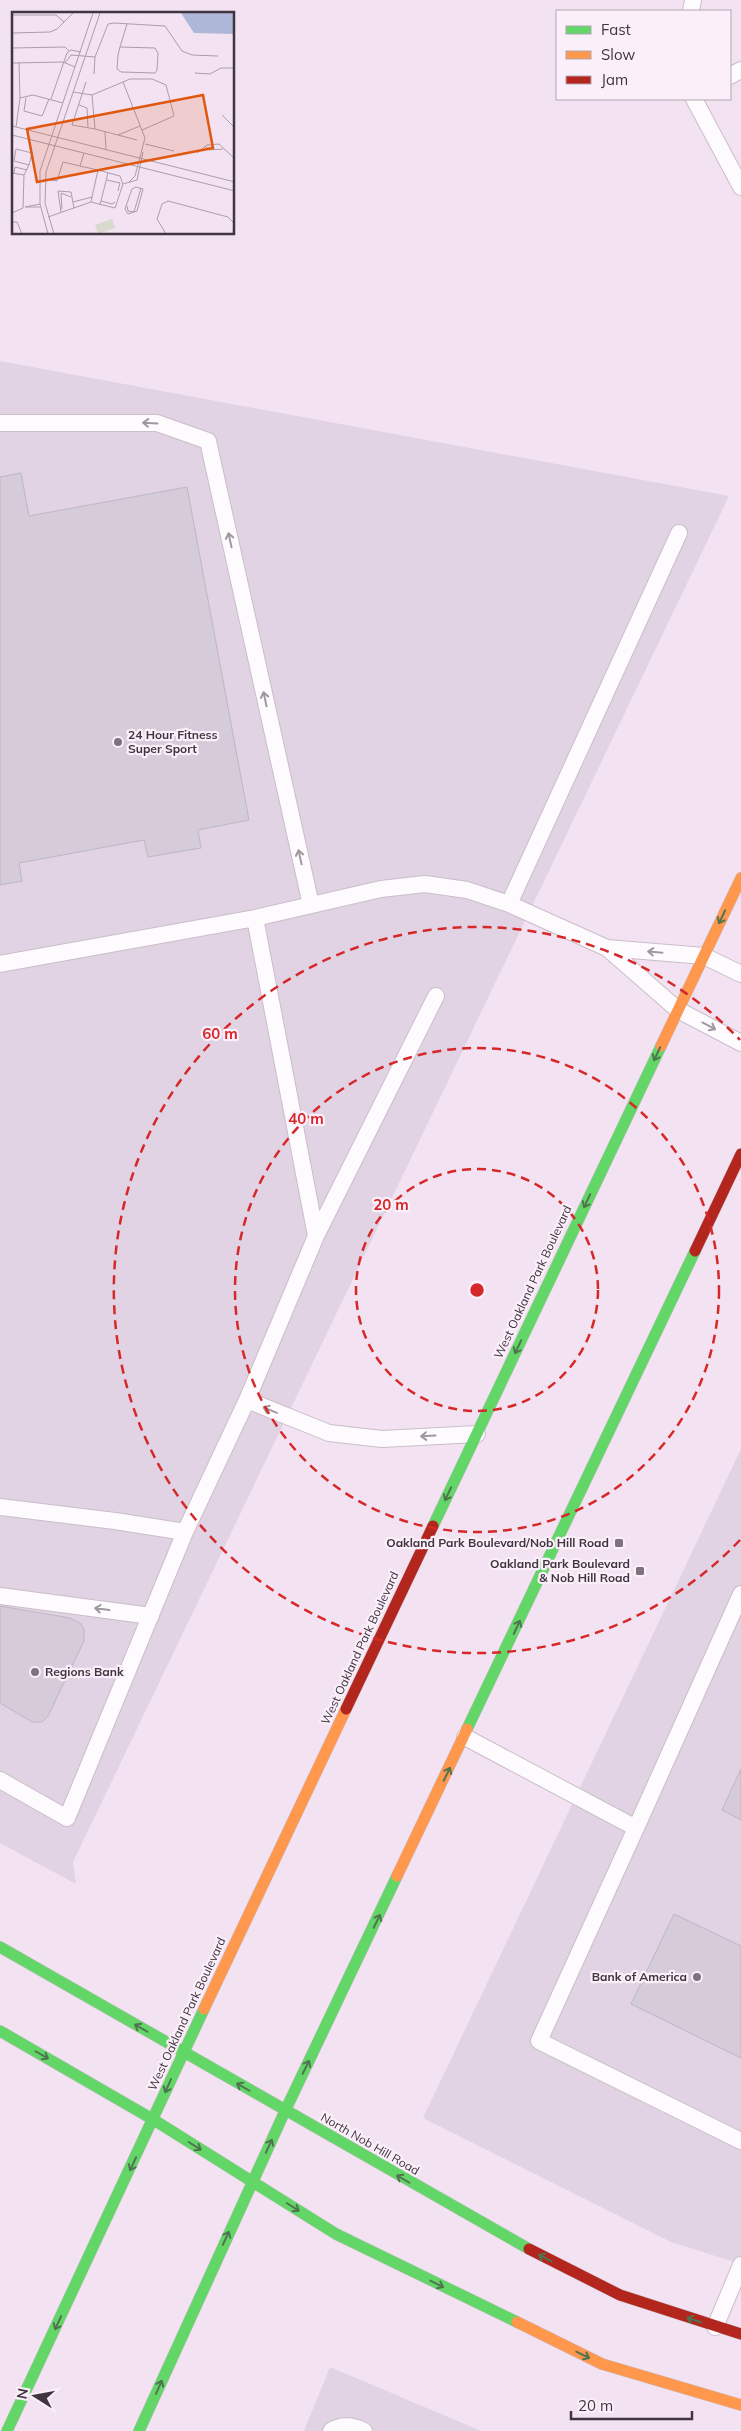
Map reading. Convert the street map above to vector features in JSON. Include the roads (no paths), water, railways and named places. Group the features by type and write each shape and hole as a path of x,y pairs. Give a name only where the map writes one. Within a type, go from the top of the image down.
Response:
{"main road":[{"name":"West Oakland Park Boulevard","path":"7,2431 154,2120 183,2053 741,878"},
{"path":"139,2431 285,2111 465,1737 741,1154"},
{"name":"North Nob Hill Road","path":"0,1947 509,2240 620,2296 741,2334"},
{"path":"0,2031 154,2120 336,2234 602,2364 741,2406"}],"lane":[{"path":"695,100 741,187"},
{"path":"0,423 157,423 208,441 310,905"},
{"path":"509,904 679,533"},
{"path":"0,964 255,918 381,889 425,884 467,890 509,904 607,948 678,1010 741,1043"},
{"path":"255,918 316,1236"},
{"path":"607,948 704,956 741,974"},
{"path":"0,1780 67,1818 185,1532 247,1400 316,1236 436,996"},
{"path":"247,1400 329,1434 382,1439 477,1434"},
{"path":"0,1506 115,1520 185,1532"},
{"path":"741,1593 539,2041 741,2141"},
{"path":"0,1596 151,1616"},
{"path":"465,1737 636,1828"},
{"path":"715,2327 741,2265"},
{"path":"335,2429 354,2426 364,2431"}],"place":[{"name":"24 Hour Fitness Super Sport","path":"118,742"},
{"name":"Oakland Park Boulevard/Nob Hill Road","path":"619,1543"},
{"name":"Oakland Park Boulevard & Nob Hill Road","path":"640,1571"},
{"name":"Regions Bank","path":"35,1672"},
{"name":"Bank of America","path":"697,1977"}]}
